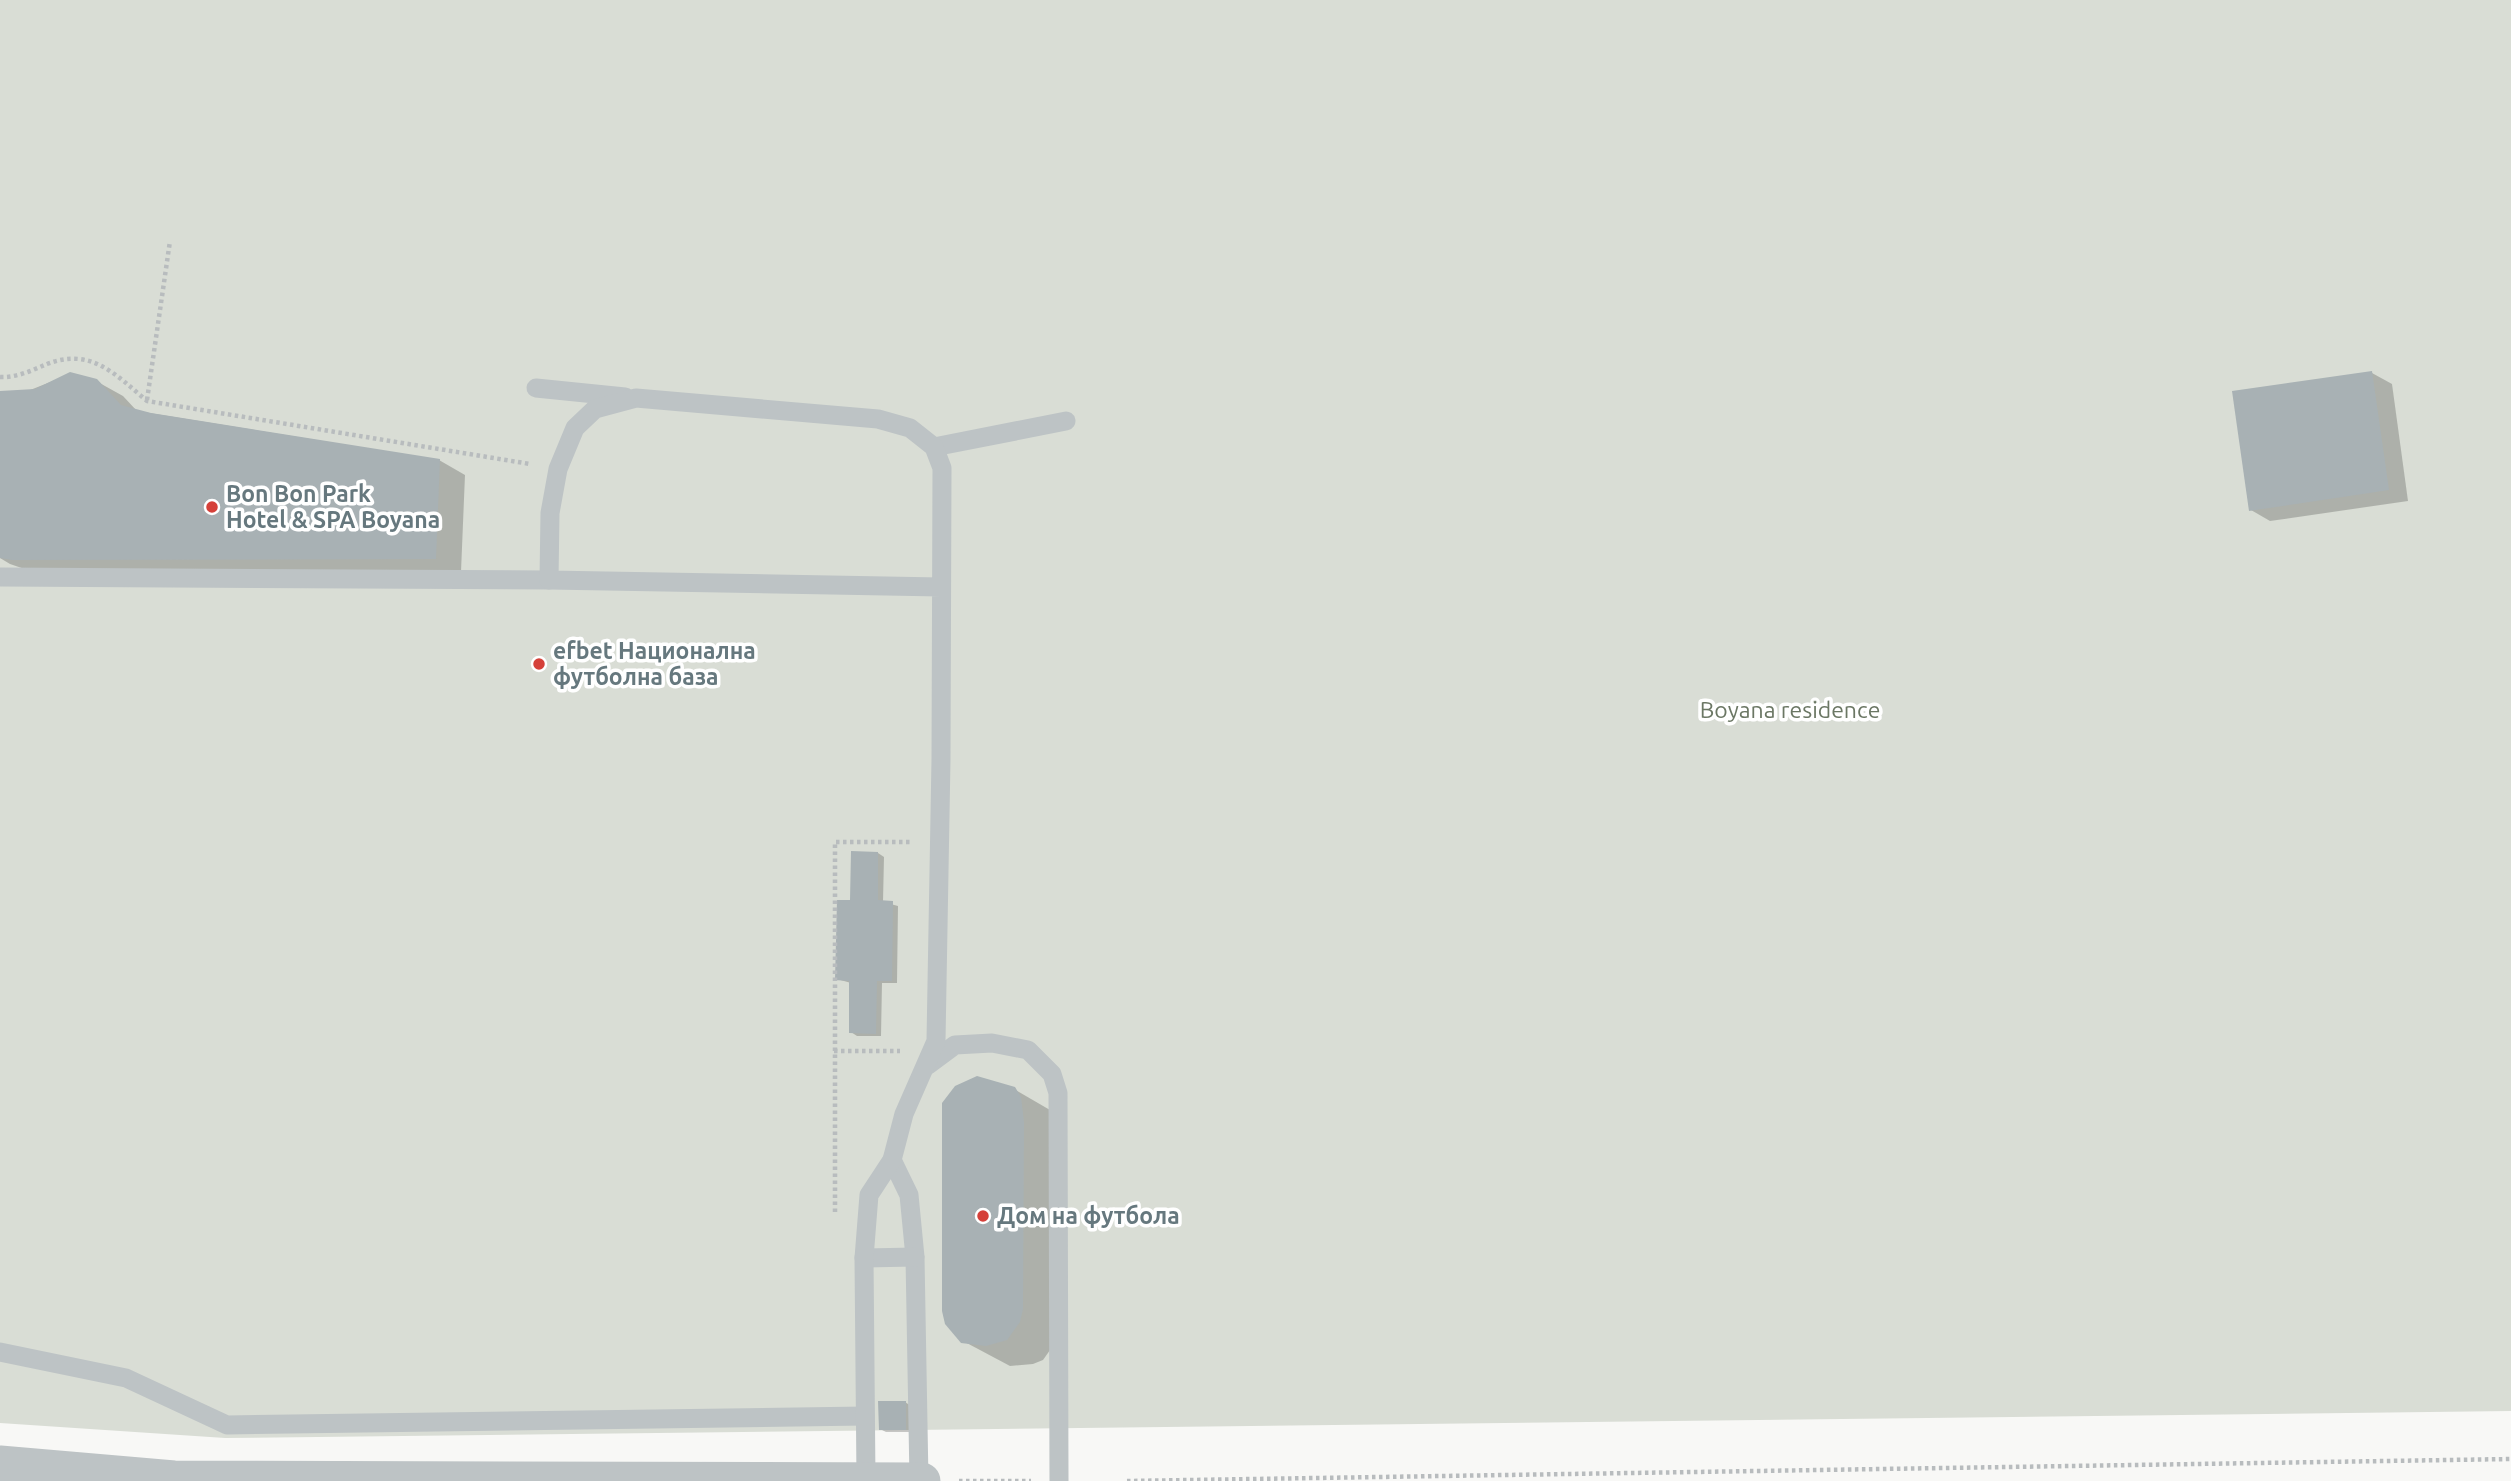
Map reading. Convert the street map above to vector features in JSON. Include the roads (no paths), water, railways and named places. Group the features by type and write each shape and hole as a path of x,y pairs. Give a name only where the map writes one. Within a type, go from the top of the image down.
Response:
{"street":[{"path":"0,1464 174,1479 921,1481"}],"lane":[{"path":"536,387 878,419 910,428 934,447 942,468 938,1008 930,1058 904,1114 891,1160 869,1195 864,1258 866,1480"},
{"path":"549,580 550,513 558,469 575,428 595,409 636,398"},
{"path":"934,447 1066,421"},
{"path":"0,577 549,580 941,587"},
{"path":"930,1058 955,1045 992,1043 1028,1049 1052,1074 1058,1093 1059,1481"},
{"path":"891,1160 909,1195 915,1257 921,1481"},
{"path":"864,1258 915,1257"},
{"path":"0,1352 127,1378 227,1425 865,1416"}],"place":[{"name":"Bon Bon Park Hotel & SPA Boyana","path":"212,507"},
{"name":"efbet Национална футболна база","path":"539,664"},
{"name":"Дом на футбола","path":"983,1216"}],"park label":[{"name":"Boyana residence","path":"1790,710"}]}
